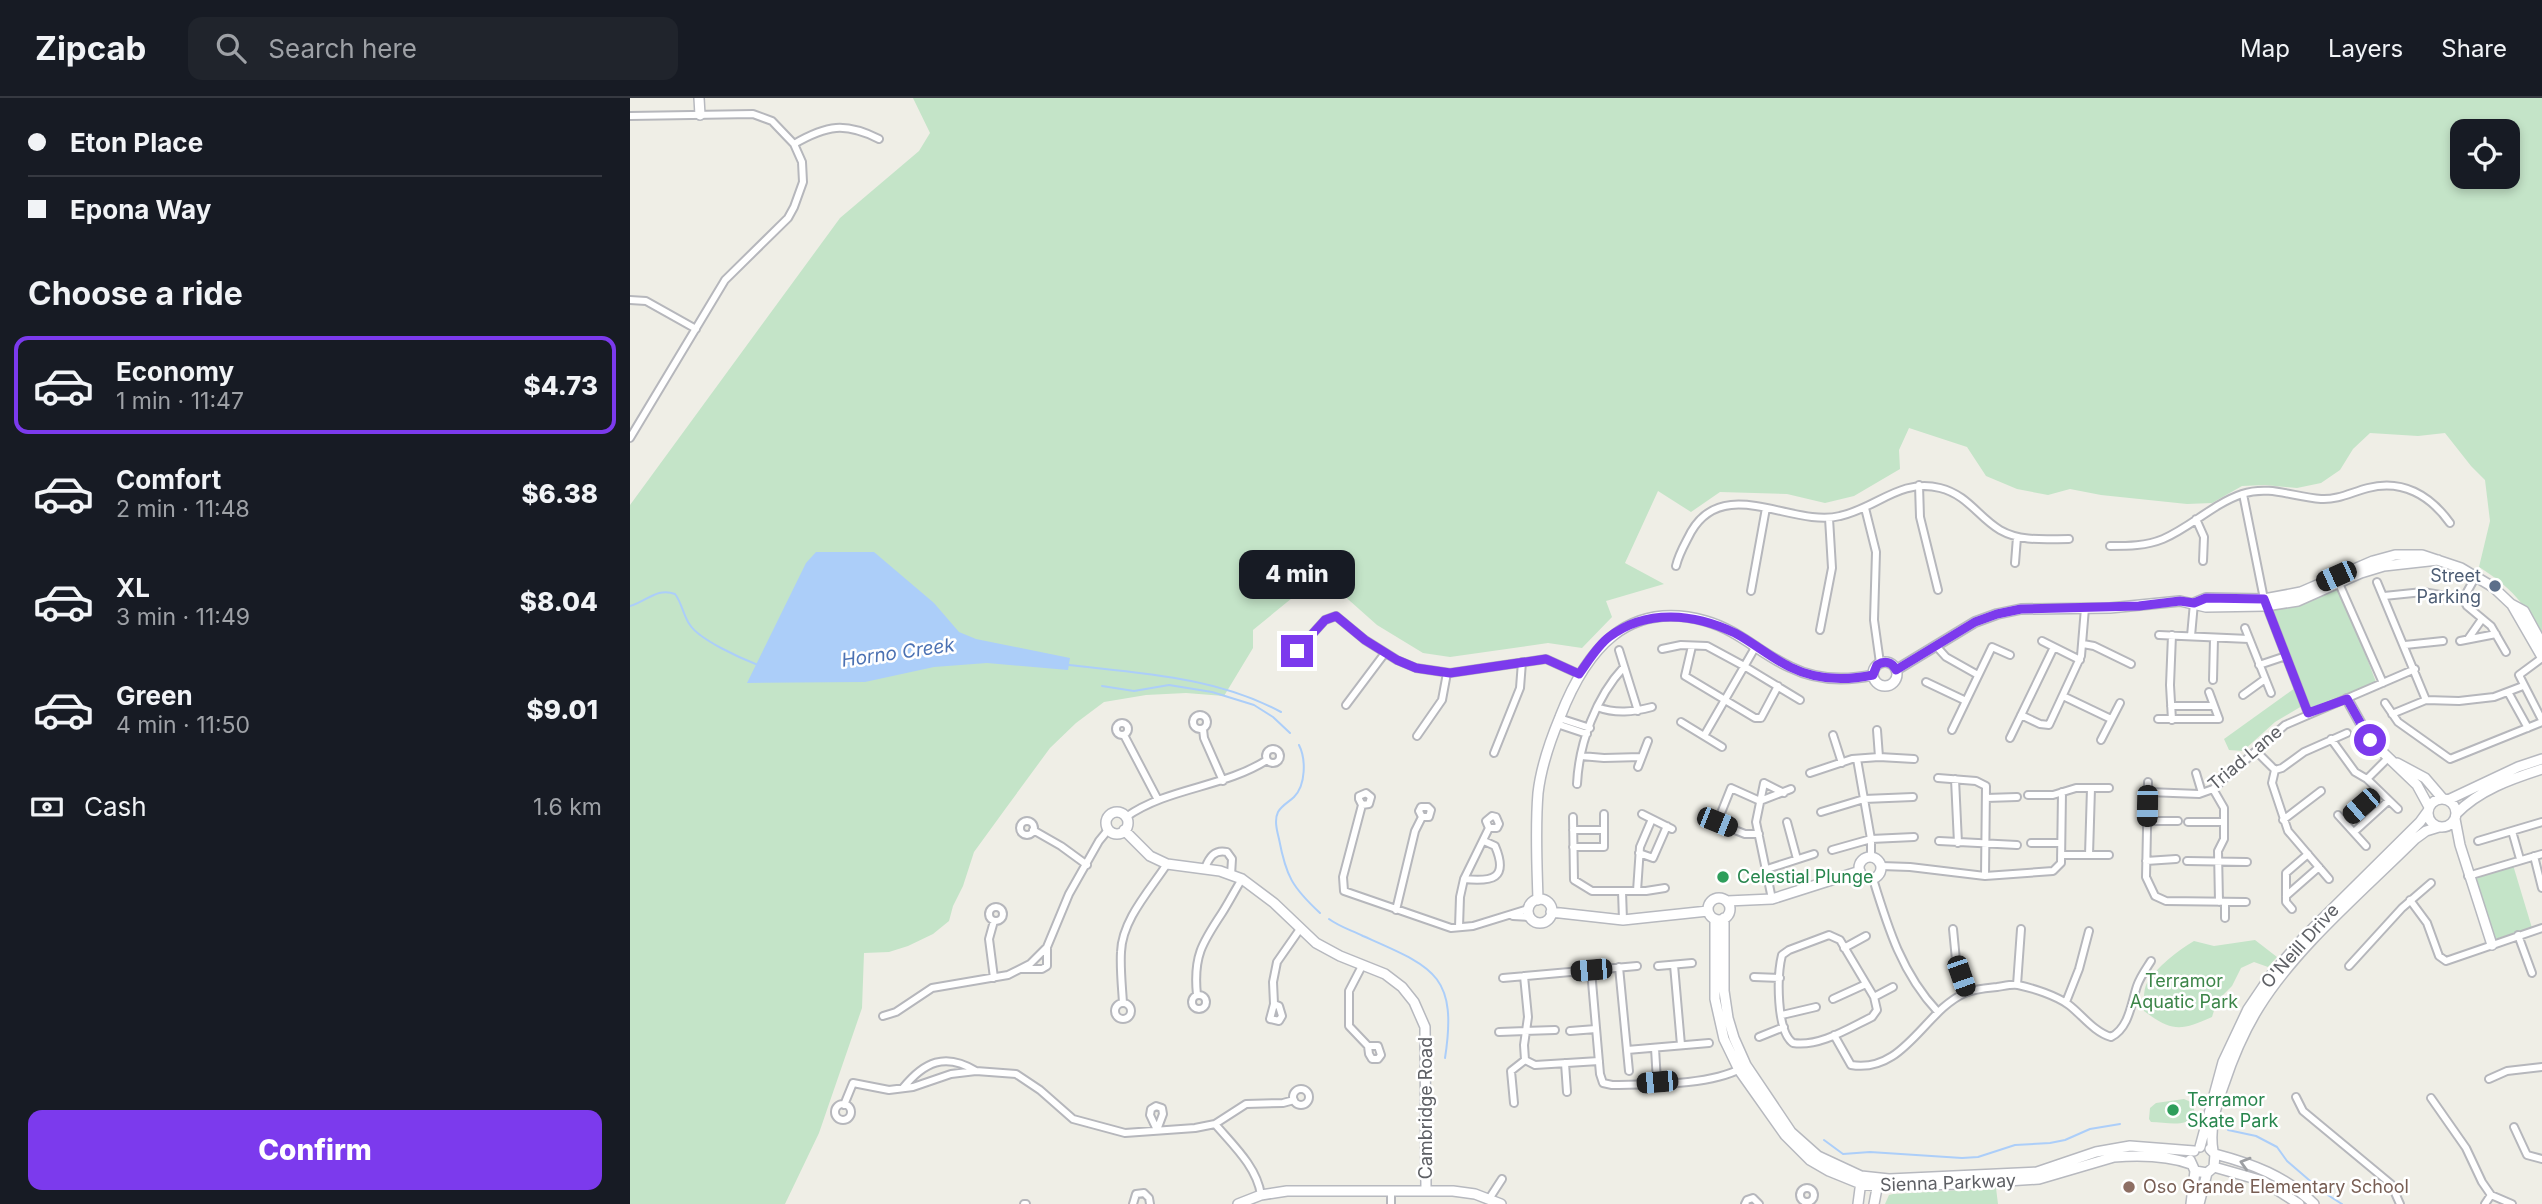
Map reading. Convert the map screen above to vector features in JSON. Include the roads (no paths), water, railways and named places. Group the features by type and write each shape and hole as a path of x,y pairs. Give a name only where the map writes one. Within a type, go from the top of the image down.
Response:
{"street":[{"path":"699,98 700,115"},
{"path":"630,116 753,114 772,121 794,144 802,162 803,182 788,218 725,280 630,438"},
{"path":"794,144 816,131 834,127 864,132 879,139"},
{"path":"630,300 646,301 695,329"},
{"path":"2110,546 2137,545 2163,539 2226,500 2262,489 2322,499 2338,498 2391,484 2407,488 2425,498 2440,510 2449,523"},
{"path":"1919,485 1920,517 1938,590"},
{"path":"1676,566 1679,554 1697,523 1710,512 1731,505 1751,504 1829,518 1865,508 1897,490 1919,485 1942,488 1966,499 2000,530 2017,537 2069,539"},
{"path":"2243,494 2265,603 2308,713"},
{"path":"1751,591 1766,508"},
{"path":"1865,508 1876,552 1874,620 1880,663"},
{"path":"1820,630 1832,568 1829,518"},
{"path":"2196,519 2204,537 2203,561"},
{"path":"2015,563 2017,537"},
{"path":"1896,670 1975,622 1997,614 2031,608 2139,606 2180,601 2206,607 2298,601 2373,561 2395,555 2422,555 2476,576 2524,611 2542,644"},
{"path":"2463,599 2476,576"},
{"path":"2337,579 2383,683"},
{"path":"2377,582 2427,700"},
{"path":"2384,596 2423,592 2463,599"},
{"path":"2463,599 2496,634 2506,652"},
{"path":"2191,636 2194,603"},
{"path":"2385,703 2392,715 2412,733 2450,759 2542,721 2519,678 2521,673 2542,657 2511,604"},
{"path":"2021,715 2049,725 2080,660 2085,608"},
{"path":"1297,651 1325,620 1336,616 1385,653 1416,668 1447,673 1546,659 1579,674"},
{"path":"1538,900 1538,791 1549,744 1579,674 1608,637 1635,622 1667,616 1685,617 1709,622 1790,667 1811,675 1854,679 1873,675"},
{"path":"2482,619 2464,640 2496,634"},
{"path":"2245,628 2271,693"},
{"path":"2159,635 2249,639"},
{"path":"2172,635 2172,720"},
{"path":"2213,680 2214,638"},
{"path":"2042,641 2080,660"},
{"path":"2405,645 2443,641"},
{"path":"2083,645 2094,646 2132,664"},
{"path":"1662,649 1671,646 1707,646 1800,700"},
{"path":"1692,646 1685,676 1755,718 1761,718 1778,686"},
{"path":"1704,736 1756,646"},
{"path":"1937,646 1946,657 1978,675"},
{"path":"1952,730 1992,647 2010,655"},
{"path":"2010,738 2054,647"},
{"path":"1619,650 1638,711"},
{"path":"1346,705 1385,653"},
{"path":"2259,665 2286,656"},
{"path":"1494,753 1520,688 1522,662"},
{"path":"1880,663 1892,664 1896,670 1894,681 1887,685 1880,684 1873,675 1880,663"},
{"path":"1577,784 1581,756 1597,707 1624,667"},
{"name":"Triad Lane","path":"2148,792 2202,793 2213,789 2285,725 2415,669"},
{"path":"1417,736 1442,700 1447,673"},
{"path":"2243,695 2265,679"},
{"path":"1926,682 1966,701"},
{"path":"2392,715 2427,700 2459,701 2494,697 2523,686"},
{"path":"2158,719 2219,719 2209,692"},
{"path":"2508,692 2528,727"},
{"path":"2063,696 2111,719"},
{"path":"2347,699 2370,740 2417,785 2429,809 2431,822 2443,827 2460,845"},
{"path":"2101,740 2120,703"},
{"path":"2171,706 2214,706"},
{"path":"1597,707 1609,712 1638,711 1652,707"},
{"path":"1558,721 1588,731"},
{"path":"1681,722 1722,747"},
{"path":"1203,729 1204,738 1223,781"},
{"path":"1877,730 1880,757"},
{"path":"2275,769 2282,768 2304,752 2347,733"},
{"path":"1124,735 1157,798"},
{"path":"1833,735 1842,763"},
{"path":"2331,739 2356,772 2398,809"},
{"path":"1638,767 1648,741"},
{"path":"2256,751 2275,769"},
{"path":"1581,756 1641,757"},
{"path":"1857,759 1871,839 1871,858"},
{"path":"1810,773 1857,759 1914,759"},
{"path":"2367,779 2390,759"},
{"path":"2390,759 2425,778 2454,806 2460,845 2491,945"},
{"name":"O'Neill Drive","path":"2191,1204 2193,1168 2190,1157 2197,1149 2223,1062 2248,1009 2289,954 2420,822 2434,801 2445,800 2542,759"},
{"path":"1126,817 1157,798 1223,781 1250,771 1267,760"},
{"path":"2275,769 2272,783 2288,831 2329,879"},
{"name":"O'Neill Drive","path":"2199,1204 2214,1153 2212,1127 2217,1102 2230,1065 2250,1024 2274,985 2328,925 2415,839 2427,831 2443,827 2481,794 2542,769"},
{"path":"2196,773 2202,793"},
{"path":"1938,778 1976,781 1986,786 1985,876"},
{"path":"1955,779 1958,843"},
{"path":"2148,782 2146,877 2155,896 2166,901 2246,902"},
{"path":"1772,899 1756,822 1764,783 1783,793"},
{"path":"1759,834 1745,834 1717,822 1731,788 1760,800 1791,789"},
{"path":"2028,794 2053,795 2076,788 2109,788"},
{"path":"2089,855 2091,788"},
{"path":"2213,789 2224,808 2224,839 2218,851 2218,862 2225,918"},
{"path":"2283,820 2321,791"},
{"path":"2344,821 2378,791"},
{"path":"1881,866 1985,876 2053,871 2061,859 2062,792"},
{"path":"1821,812 1864,799 1913,797"},
{"path":"1986,798 2017,797"},
{"path":"2354,832 2388,801"},
{"path":"1362,805 1342,885 1344,891 1437,925 1459,928 1529,913"},
{"path":"1117,811 1126,817 1128,824 1124,831 1114,834 1108,830 1105,823 1110,814 1117,811"},
{"path":"1573,847 1604,847 1604,814"},
{"path":"1639,853 1653,858 1670,827 1642,814"},
{"path":"2338,815 2366,846"},
{"path":"1396,910 1415,831 1422,817"},
{"path":"1573,817 1573,880 1592,891 1665,888"},
{"path":"1636,891 1639,853 1652,819"},
{"path":"2147,821 2178,821"},
{"path":"1787,822 1797,859"},
{"path":"2188,822 2224,822"},
{"path":"2478,841 2542,822"},
{"path":"1459,928 1460,897 1464,879 1489,828"},
{"path":"1033,830 1087,865"},
{"path":"1020,969 1042,969 1047,966 1047,947 1055,923 1099,841 1108,830"},
{"path":"1573,830 1604,830"},
{"name":"Cambridge Road","path":"1124,831 1150,856 1167,864 1205,868 1242,879 1274,903 1315,943 1385,974 1402,986 1415,1002 1425,1027 1426,1191"},
{"path":"2512,831 2519,859"},
{"path":"1832,850 1871,839 1914,837"},
{"path":"1464,879 1489,880 1499,873 1498,853 1494,846 1483,841"},
{"path":"1939,841 2017,845"},
{"path":"2031,843 2061,843"},
{"path":"1205,868 1216,852 1227,852 1232,859 1231,875"},
{"path":"1767,869 1814,854"},
{"path":"2292,909 2286,902 2286,873 2308,854"},
{"path":"2469,876 2542,854"},
{"path":"2061,859 2109,855"},
{"path":"2534,856 2542,886"},
{"path":"1871,858 1877,860 1881,866 1878,875 1873,879 1863,877 1860,871 1862,861 1871,858"},
{"path":"2146,860 2176,859"},
{"path":"2187,862 2247,862"},
{"path":"1123,1003 1121,953 1127,926 1167,864"},
{"path":"2286,896 2319,867"},
{"path":"1717,913 1716,898 1727,901 1772,899 1860,871"},
{"path":"1197,995 1196,967 1204,939 1242,879"},
{"path":"1873,879 1900,958 1913,981 1937,1012"},
{"path":"2349,966 2410,901 2431,883"},
{"path":"1622,891 1623,920"},
{"path":"1538,900 1548,903 1551,912 1544,922 1534,922 1529,913 1532,903 1538,900"},
{"path":"1551,912 1623,920 1685,913 1717,913 1761,900"},
{"name":"Sienna Parkway","path":"1727,901 1717,913 1717,1010 1724,1039 1770,1115 1798,1148 1829,1171 1878,1182 2026,1181 2114,1157 2127,1156 2155,1157 2193,1168"},
{"path":"2410,901 2427,923 2442,960 2451,960 2542,928"},
{"path":"994,921 989,939 994,978"},
{"path":"1274,1004 1273,982 1277,962 1300,929"},
{"path":"1953,929 1956,960 1967,992"},
{"path":"2017,985 2021,929"},
{"path":"2066,1002 2079,969 2089,931"},
{"path":"1829,935 1837,937 1874,997 1876,1014 1814,1042 1798,1044 1789,1041 1782,1016 1780,978 1782,955 1829,935"},
{"path":"1844,948 1866,936"},
{"path":"2518,936 2532,973"},
{"path":"883,1016 896,1013 932,988 1008,975 1030,964 1047,947"},
{"path":"1834,1035 1851,1065 1860,1066 1891,1057 1904,1049 1937,1012 1967,992 2017,985 2066,1002 2102,1034 2111,1037 2127,1019 2138,983 2151,961"},
{"path":"1658,966 1692,963"},
{"path":"1674,965 1681,1045"},
{"path":"1362,966 1349,991 1349,1026 1368,1046"},
{"path":"1503,978 1637,966"},
{"path":"1619,967 1629,1071"},
{"path":"1591,970 1603,1083 1679,1083 1722,1076 1743,1067"},
{"path":"1524,976 1528,1003 1525,1060"},
{"path":"1754,977 1780,978"},
{"path":"1833,999 1866,984"},
{"path":"1874,997 1893,986"},
{"path":"1782,1016 1816,1007"},
{"path":"1759,1037 1784,1027"},
{"path":"1570,1031 1596,1029"},
{"path":"1499,1032 1555,1030"},
{"path":"1627,1050 1709,1043"},
{"path":"1655,1048 1657,1082"},
{"path":"1525,1060 1535,1065 1599,1061"},
{"path":"1514,1103 1511,1071 1525,1060"},
{"path":"902,1088 921,1068 933,1064 956,1061 976,1071"},
{"path":"1565,1063 1567,1092"},
{"path":"2489,1079 2507,1071 2542,1067"},
{"path":"844,1105 853,1083 877,1088 913,1087 951,1074 976,1071 1016,1074 1040,1090 1073,1119 1125,1133 1195,1128 1215,1124 1246,1104 1294,1100"},
{"path":"2297,1097 2303,1111 2391,1184 2400,1204"},
{"path":"2431,1098 2466,1148 2491,1195 2512,1204"},
{"path":"1215,1124 1250,1166 1261,1195"},
{"path":"2514,1127 2527,1155 2542,1159"},
{"name":"Sienna Parkway","path":"1878,1182 2036,1172 2096,1152 2130,1146 2197,1149"},
{"path":"2197,1149 2207,1148 2214,1153 2260,1167 2277,1175 2314,1204"},
{"path":"2193,1168 2263,1181 2300,1204"},
{"path":"1489,1199 1502,1179"},
{"path":"1858,1204 1861,1180"},
{"path":"1874,1204 1878,1182"},
{"path":"1238,1204 1261,1195 1287,1191 1426,1191 1475,1194 1502,1204"},
{"path":"1391,1191 1391,1204"},
{"path":"1133,1204 1136,1194 1144,1193 1150,1204"},
{"path":"2485,1204 2491,1195"},
{"path":"1745,1204 1753,1198 1759,1204"}],"water":[{"path":"816,552 874,552 934,603 959,632 976,639 1070,658 1068,670 987,663 934,667 865,682 747,683 806,563"}],"waterway":[{"name":"Horno Creek","path":"630,606 663,592 675,594 688,621 702,637 758,665"},
{"name":"Horno Creek","path":"1069,665 1178,678 1231,691 1281,712"},
{"path":"1102,686 1134,691 1169,685 1212,692 1254,705 1273,717 1290,733"},
{"path":"1299,745 1304,764 1303,779 1298,792 1278,812 1276,826 1284,863 1292,880 1320,913"},
{"path":"1329,919 1407,956 1435,977 1448,1008 1445,1058"},
{"path":"1824,1140 1843,1154 1870,1152 1962,1158 1978,1157 2015,1145 2065,1140 2090,1129 2120,1124"},
{"path":"2228,1130 2256,1136 2277,1147 2287,1161 2323,1192 2342,1204"}],"place":[{"name":"Street Parking","path":"2495,586"},
{"name":"Celestial Plunge","path":"1723,877"},
{"name":"Terramor Skate Park","path":"2173,1110"},
{"name":"Oso Grande Elementary School","path":"2129,1187"}],"park label":[{"name":"Terramor Aquatic Park","path":"2184,991"}]}
